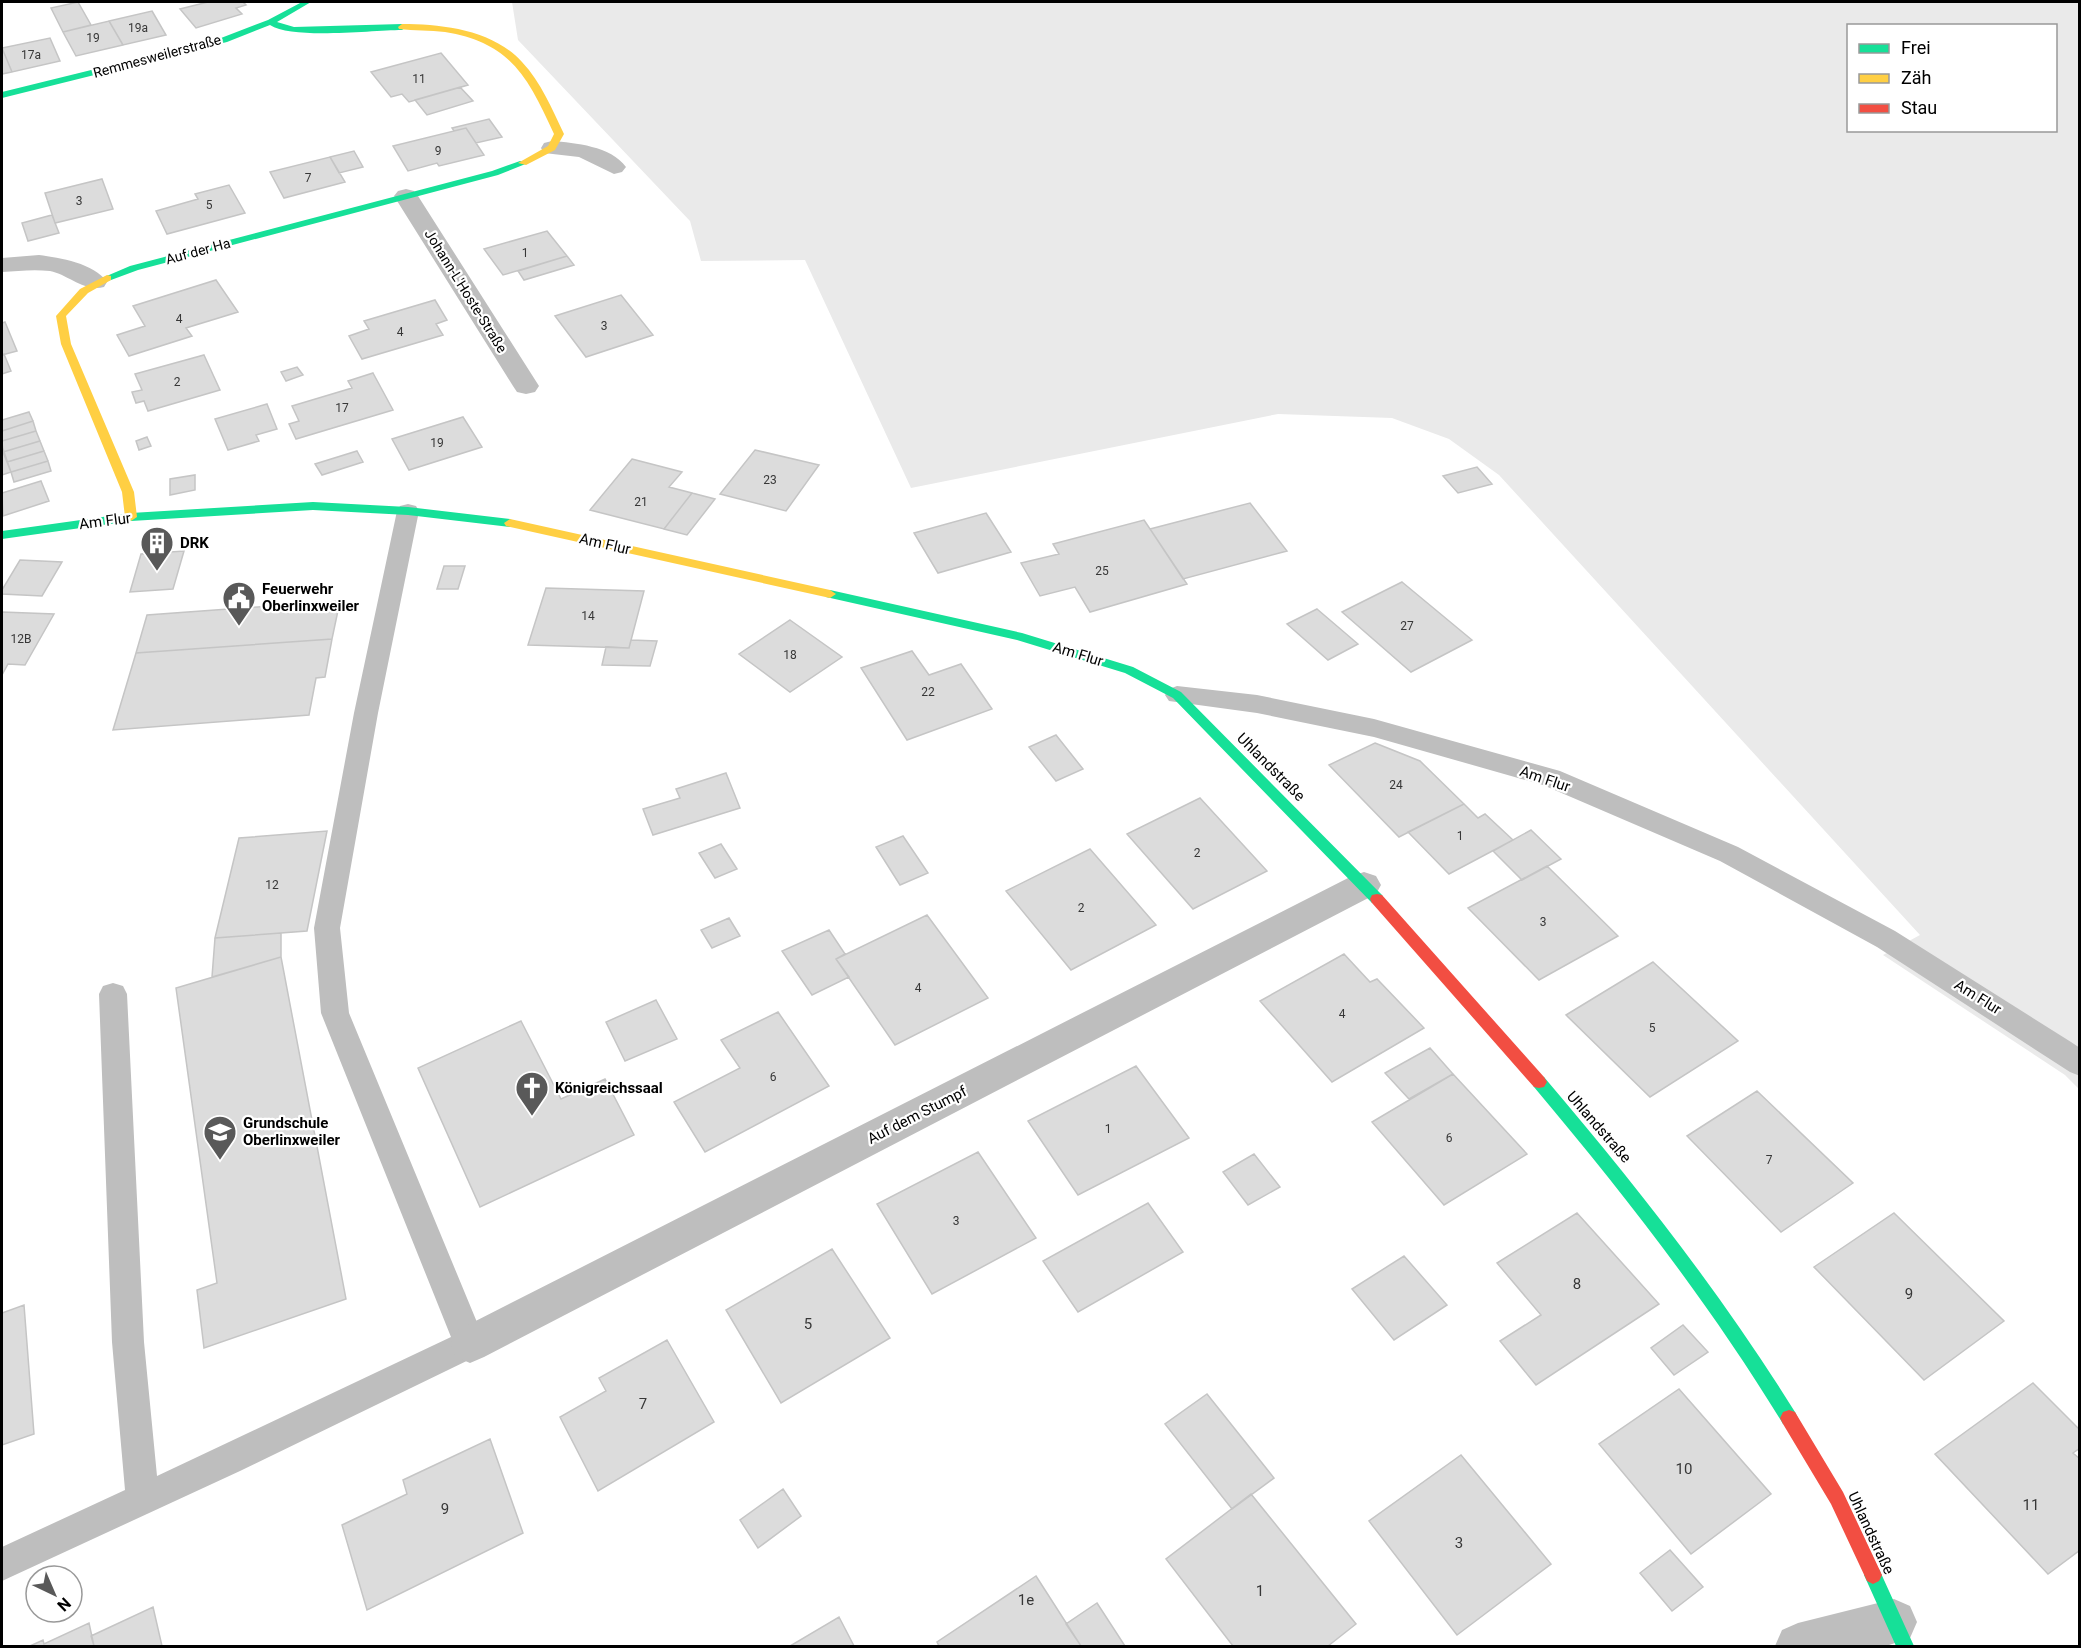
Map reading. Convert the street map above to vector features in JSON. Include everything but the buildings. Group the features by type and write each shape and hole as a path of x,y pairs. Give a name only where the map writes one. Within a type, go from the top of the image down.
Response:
{"street":[{"name":"Remmesweilerstraße","path":"2,96 224,40 271,22 307,2"},
{"path":"271,22 279,27 294,30 395,25 449,30 491,42 514,57 552,118 559,134 552,148 584,152 615,166"},
{"name":"Auf der Ha","path":"131,517 128,492 66,344 61,316 73,298 95,282 134,268 495,172 534,159 552,148"},
{"name":"Johann-L'Hoste-Straße","path":"406,196 526,386"},
{"path":"2,265 23,261 50,262 76,270 95,282"},
{"name":"Am Flur","path":"2,535 131,517 313,506 408,511 513,523 1018,636 1129,670 1177,695"},
{"name":"Uhlandstraße","path":"1177,695 1364,885 1498,1034 1622,1179 1751,1354 1837,1498 1900,1634"},
{"name":"Auf dem Stumpf","path":"470,1344 1364,885"},
{"path":"1798,1647 1900,1634"}],"lane":[{"path":"2,1564 228,1460 470,1344 335,1013 327,928 366,713 408,511"},
{"name":"Am Flur","path":"1177,695 1257,704 1374,728 1551,778 1728,854 1781,882 1886,939 2061,1050 2079,1064"},
{"path":"113,994 128,1342 142,1498"}],"shaded area":[{"path":"512,2 2079,2 2079,1089 2065,1075 1883,955 1920,935 1499,475 1449,439 1392,418 1278,414 911,488 805,260 701,261 690,221 518,40"}],"traffic: fast":[{"path":"2,95 224,40 271,22 307,2"},
{"path":"271,22 279,27 294,30 402,27"},
{"path":"107,278 134,268 495,173 523,163"},
{"path":"2,535 131,517 313,506 408,511 510,523"},
{"path":"830,594 1018,636 1129,670 1177,695 1377,899"},
{"path":"1539,1082 1672,1245 1733,1330 1789,1418"},
{"path":"1873,1575 1905,1646"}],"traffic: slow":[{"path":"402,27 445,29 473,36 499,48 518,63 538,92 559,134 552,148 523,163"},
{"path":"107,278 84,291 61,316 66,344 128,492 131,517"},
{"path":"510,523 830,594"}],"traffic: jam":[{"path":"1377,899 1539,1082"},
{"path":"1789,1418 1837,1498 1873,1575"}],"place":[{"name":"DRK","path":"157,572"},
{"name":"Feuerwehr Oberlinxweiler","path":"239,627"},
{"name":"Königreichssaal","path":"532,1117"},
{"name":"Grundschule Oberlinxweiler","path":"220,1161"}]}
